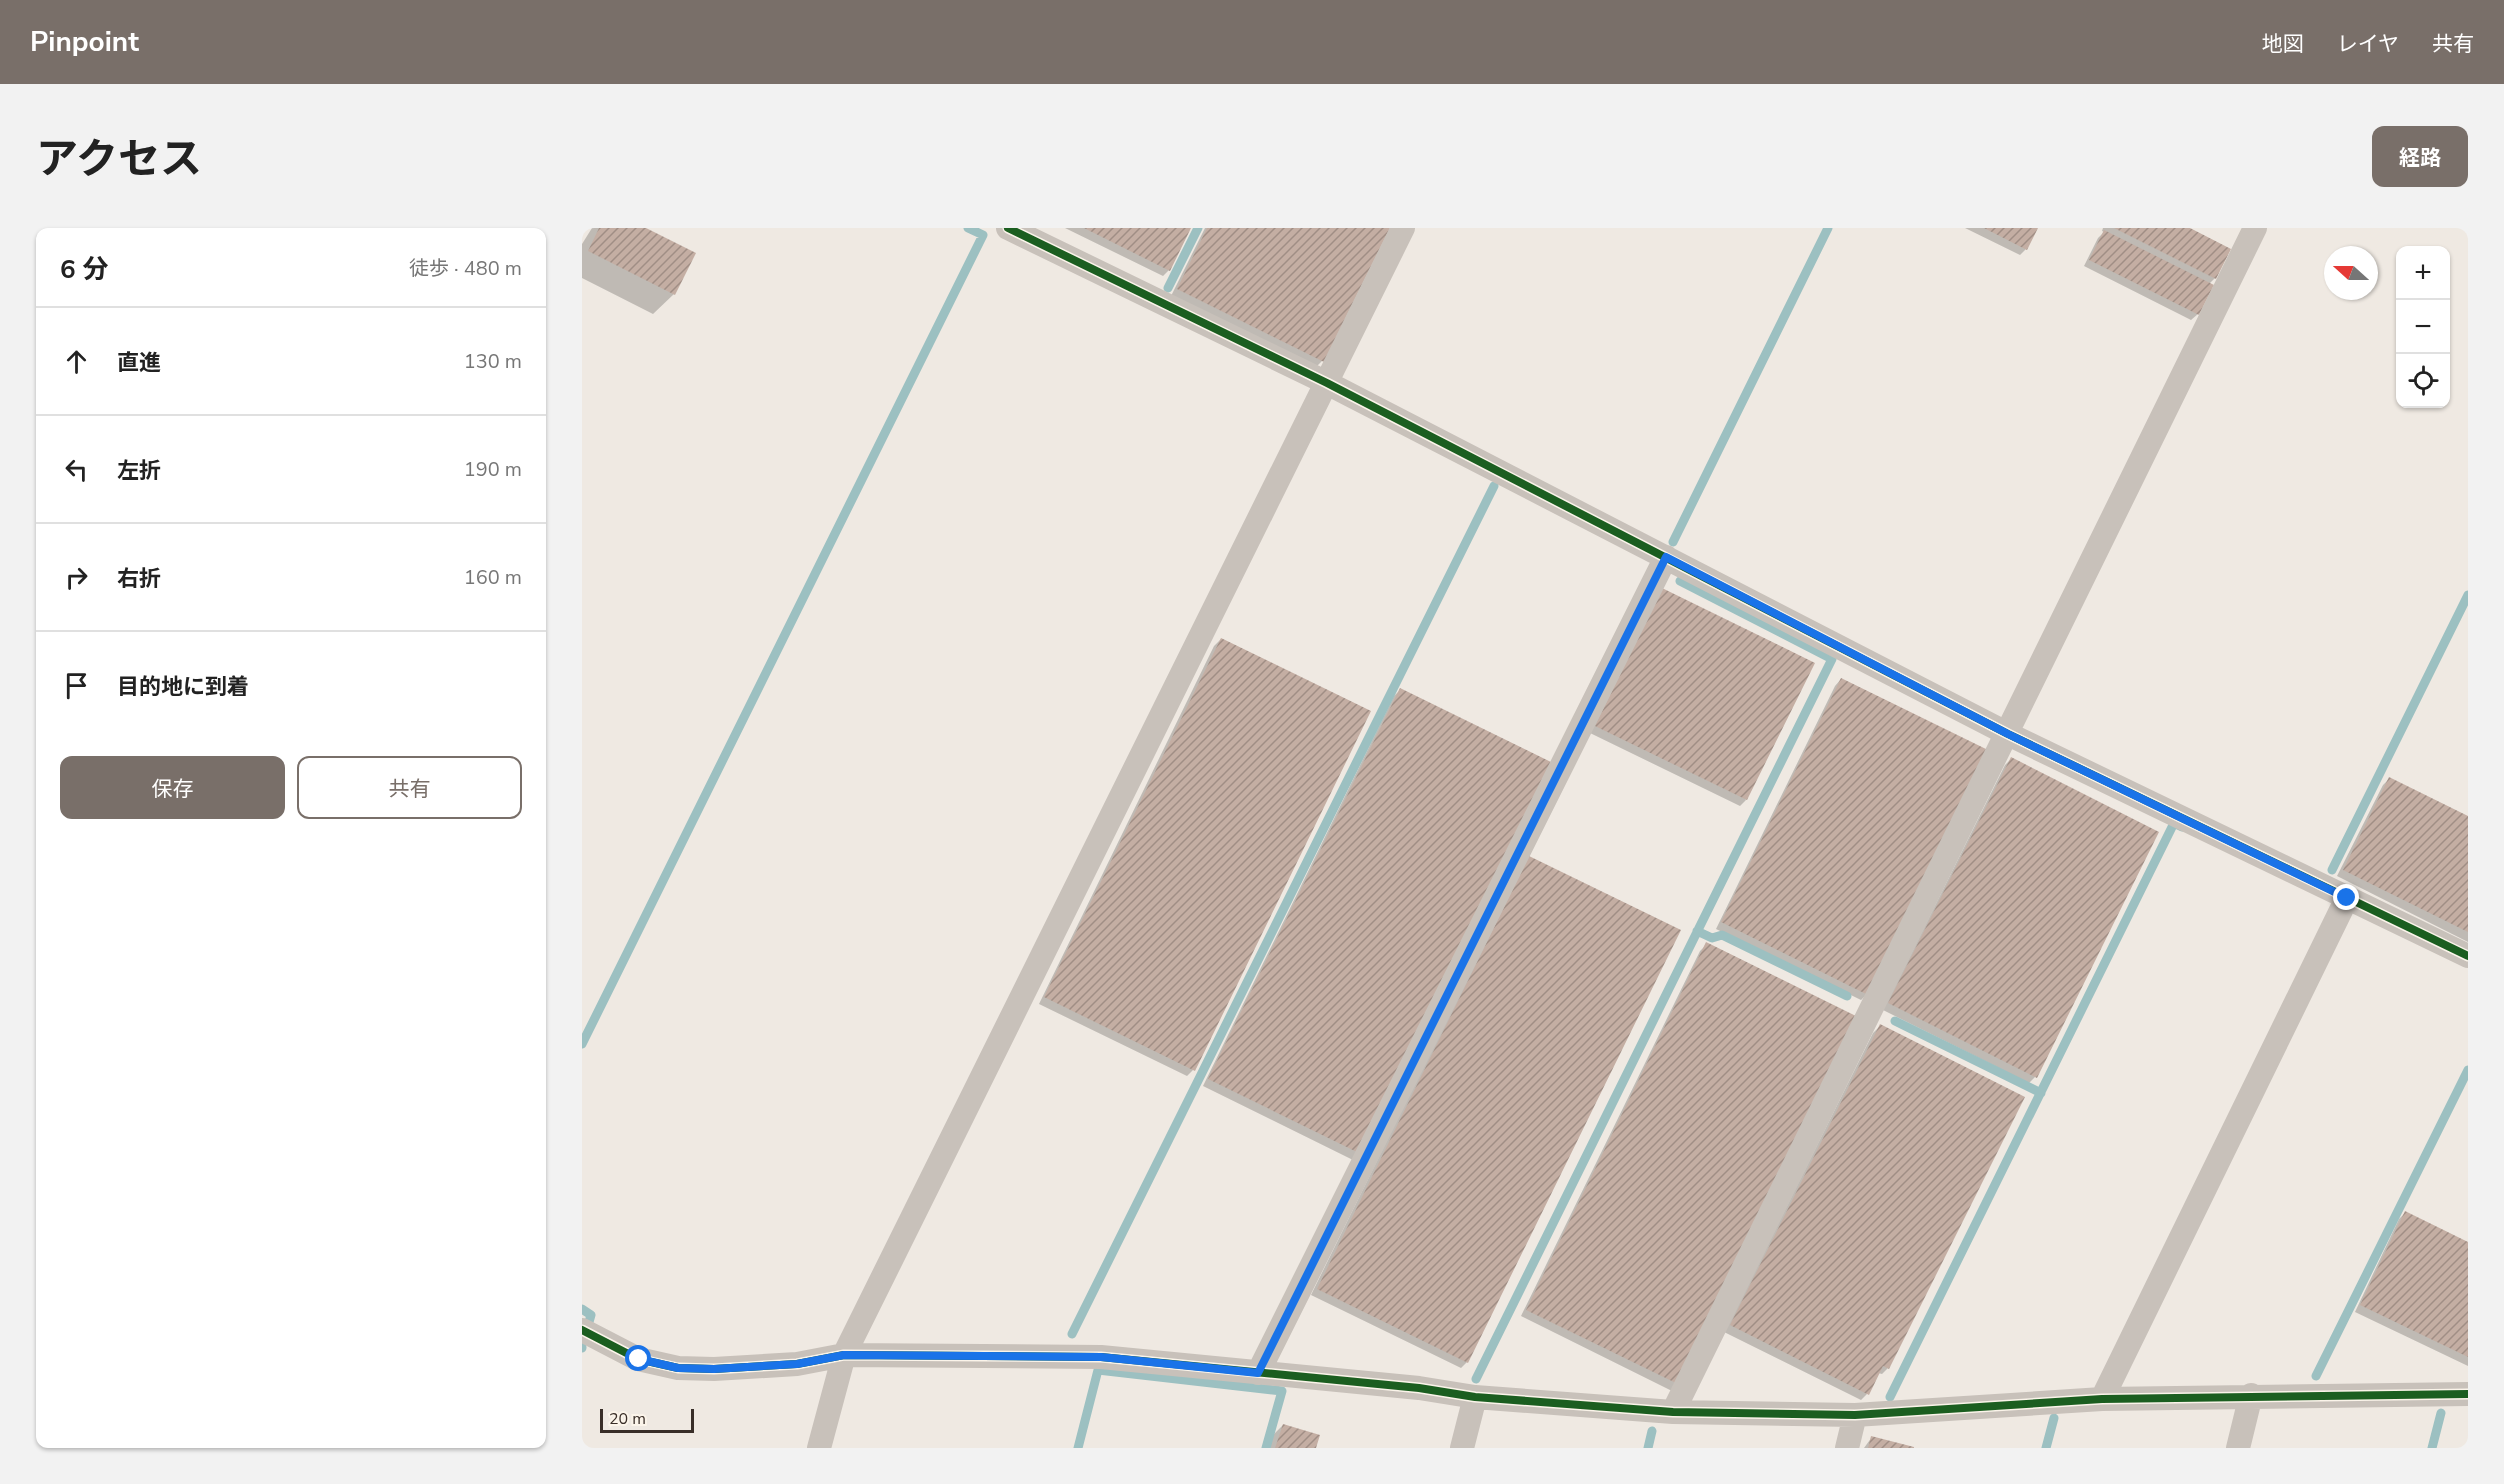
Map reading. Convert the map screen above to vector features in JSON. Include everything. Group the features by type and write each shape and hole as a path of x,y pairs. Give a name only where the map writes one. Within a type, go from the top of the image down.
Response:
{"street":[{"path":"1008,228 1327,383 2008,734 2468,956"},
{"path":"819,1448 844,1355 1402,228"},
{"path":"1673,1412 2255,228"},
{"path":"1258,1373 1666,557"},
{"path":"2102,1399 2347,898"},
{"path":"582,1330 639,1359 678,1368 714,1369 797,1364 844,1355 1101,1357 1419,1389 1475,1397 1673,1412 1855,1415 2102,1399 2252,1395 2468,1394"},
{"path":"2238,1448 2252,1395"},
{"path":"1461,1448 1475,1397"},
{"path":"1847,1448 1855,1415"}],"building":[{"path":"599,228 646,228 696,253 675,295 588,251"},
{"path":"1084,228 1191,228 1170,271"},
{"path":"1207,228 1390,228 1324,362 1177,289"},
{"path":"1984,228 2038,228 2027,250"},
{"path":"2114,228 2190,228 2231,249 2216,279"},
{"path":"2104,230 2214,285 2199,315 2089,260"},
{"path":"1662,588 1815,663 1747,800 1595,726"},
{"path":"1221,638 1371,711 1195,1071 1044,997"},
{"path":"1841,678 1988,750 1868,995 1721,922"},
{"path":"1400,688 1553,763 1361,1154 1208,1079"},
{"path":"2011,757 2159,832 2037,1078 1888,1003"},
{"path":"2389,777 2468,816 2468,932 2343,870"},
{"path":"1529,856 1681,930 1468,1363 1317,1289"},
{"path":"1706,942 1860,1018 1680,1385 1526,1310"},
{"path":"1880,1024 2025,1097 1889,1369 1883,1366 1869,1395 1730,1325"},
{"path":"2405,1211 2468,1242 2468,1357 2360,1305"},
{"path":"1283,1424 1320,1435 1316,1448 1275,1448"},
{"path":"1871,1436 1914,1447 1914,1448 1868,1448"}],"waterway":[{"path":"582,1044 983,235 968,228"},
{"path":"1168,288 1198,228"},
{"path":"1673,542 1828,228"},
{"path":"1072,1334 1494,486"},
{"path":"1476,1379 1832,659 1680,581"},
{"path":"2332,870 2468,595"},
{"path":"1890,1397 2174,823 2182,827"},
{"path":"1697,931 1712,938 1722,935 1847,996"},
{"path":"1895,1021 2041,1093"},
{"path":"2316,1376 2468,1070"},
{"path":"582,1309 591,1315 589,1322"},
{"path":"1078,1448 1098,1370 1282,1391 1266,1448"},
{"path":"2432,1448 2441,1413"},
{"path":"2046,1448 2054,1418"},
{"path":"1648,1448 1652,1431"}],"cycle path":[{"path":"1008,228 1327,383 2008,734 2468,956"},
{"path":"582,1330 638,1359 678,1368 714,1369 797,1364 844,1355 1101,1357 1419,1388 1475,1397 1673,1412 1855,1415 2102,1399 2468,1394"}],"route":[{"path":"639,1359 678,1368 714,1369 797,1364 844,1355 1101,1357 1258,1373 1666,557 2008,734 2347,898"}]}
